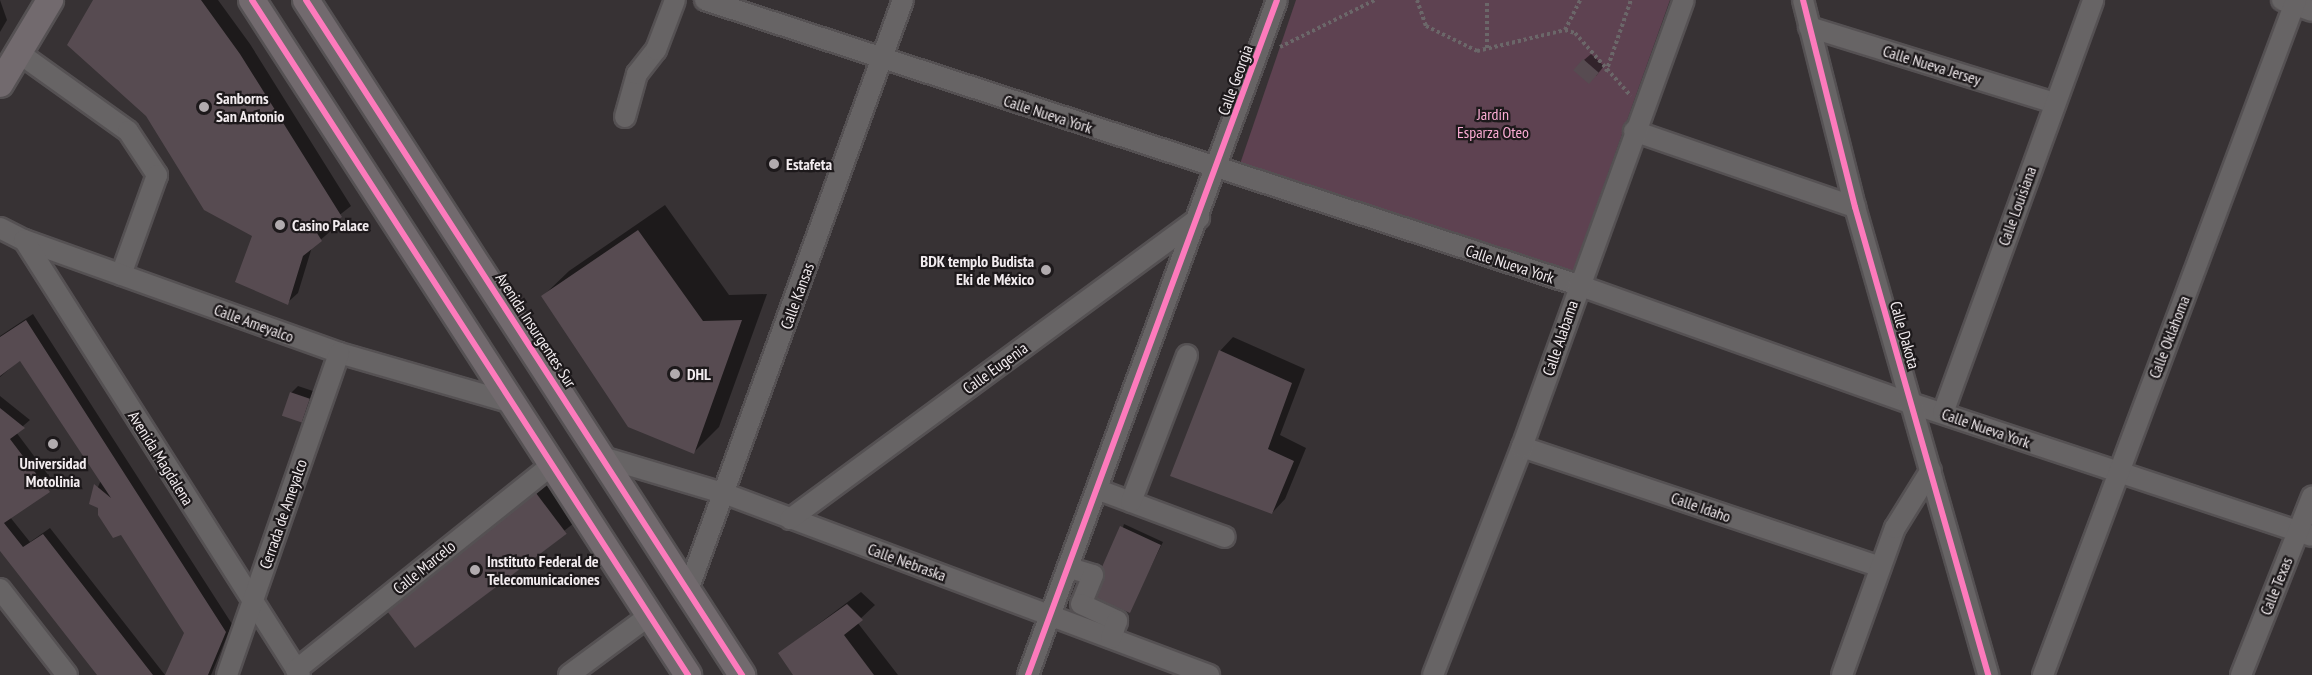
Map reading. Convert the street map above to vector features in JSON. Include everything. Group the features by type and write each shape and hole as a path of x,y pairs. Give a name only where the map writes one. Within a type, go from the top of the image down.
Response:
{"main road":[{"path":"0,84 50,0"},
{"path":"252,0 688,675"},
{"name":"Avenida Insurgentes Sur","path":"306,0 742,675"}],"street":[{"path":"625,117 637,74 656,50 675,0"},
{"name":"Calle Nueva York","path":"705,0 1217,170 1578,285 1910,403 2305,534"},
{"name":"Calle Kansas","path":"688,590 726,495 903,0"},
{"name":"Calle Georgia","path":"1028,675 1053,616 1277,0"},
{"name":"Calle Alabama","path":"1433,675 1522,447 1578,285 1684,0"},
{"name":"Calle Dakota","path":"1803,0 1856,207 1988,675"},
{"name":"Calle Louisiana","path":"1943,413 2093,0"},
{"name":"Calle Oklahoma","path":"2043,675 2296,4"},
{"name":"Calle Nueva Jersey","path":"1809,27 2054,103"},
{"path":"19,53 128,131 157,175 121,275"},
{"path":"1634,131 1856,207"},
{"name":"Calle Eugenia","path":"790,519 1199,218"},
{"name":"Calle Ameyalco","path":"0,228 24,240 339,354 512,403"},
{"name":"Avenida Magdalena","path":"24,240 252,605 298,672"},
{"name":"Cerrada de Ameyalco","path":"226,675 339,354"},
{"path":"1131,502 1187,355"},
{"name":"Calle Idaho","path":"1522,447 1880,567"},
{"name":"Calle Nebraska","path":"602,457 726,495 1209,675"},
{"name":"Calle Marcelo","path":"298,672 552,465"},
{"path":"1842,675 1880,567 1906,508 1931,470"},
{"path":"1099,490 1226,537"},
{"name":"Calle Texas","path":"2241,675 2305,534 2312,497"},
{"path":"1070,567 1093,574 1081,604 1117,621 1111,638"},
{"path":"0,589 67,675"},
{"path":"569,675 650,615"}],"path":[{"path":"1279,48 1375,0"},
{"path":"1417,0 1426,27 1477,51 1565,30 1575,33 1606,72 1635,100"},
{"path":"1487,0 1487,48"},
{"path":"1565,30 1580,0"},
{"path":"1606,72 1630,0"}],"green space":[{"name":"Jardín Esparza Oteo","path":"1296,0 1670,0 1569,283 1240,164"}],"building":[{"path":"93,0 201,0 240,54 342,217 317,233 322,241 303,256 288,305 235,282 252,236 204,210 146,116 67,45"},
{"path":"1583,59 1599,73 1589,84 1573,70"},
{"path":"638,230 703,321 742,320 694,454 628,427 541,296"},
{"name":"Universidad Motolinia","path":"26,320 226,632 208,675 165,675 184,633 121,535 113,538 98,515 98,508 89,504 94,484 111,498 20,361 0,376 0,337"},
{"path":"1219,350 1292,383 1268,449 1294,461 1272,514 1170,476"},
{"path":"290,392 310,399 302,422 282,416"},
{"name":"Universidad Motolinia","path":"0,408 25,428 10,439 50,492 4,523 23,547 43,534 153,675 97,675 0,551"},
{"name":"Instituto Federal de Telecomunicaciones","path":"536,493 567,534 415,648 384,607"},
{"path":"1120,526 1161,545 1130,613 1096,598 1104,579 1102,567"},
{"path":"847,604 863,620 844,635 874,675 793,675 778,653"}],"cycle path":[{"path":"252,0 688,675"},
{"path":"306,0 742,675"},
{"path":"1028,675 1277,0"},
{"path":"1803,0 1855,207 1988,675"}],"place":[{"name":"Sanborns San Antonio","path":"204,107"},
{"name":"Estafeta","path":"774,164"},
{"name":"Casino Palace","path":"280,225"},
{"name":"BDK templo Budista Eki de México","path":"1046,270"},
{"name":"DHL","path":"675,374"},
{"name":"Universidad Motolinia","path":"53,444"},
{"name":"Instituto Federal de Telecomunicaciones","path":"475,570"}]}
